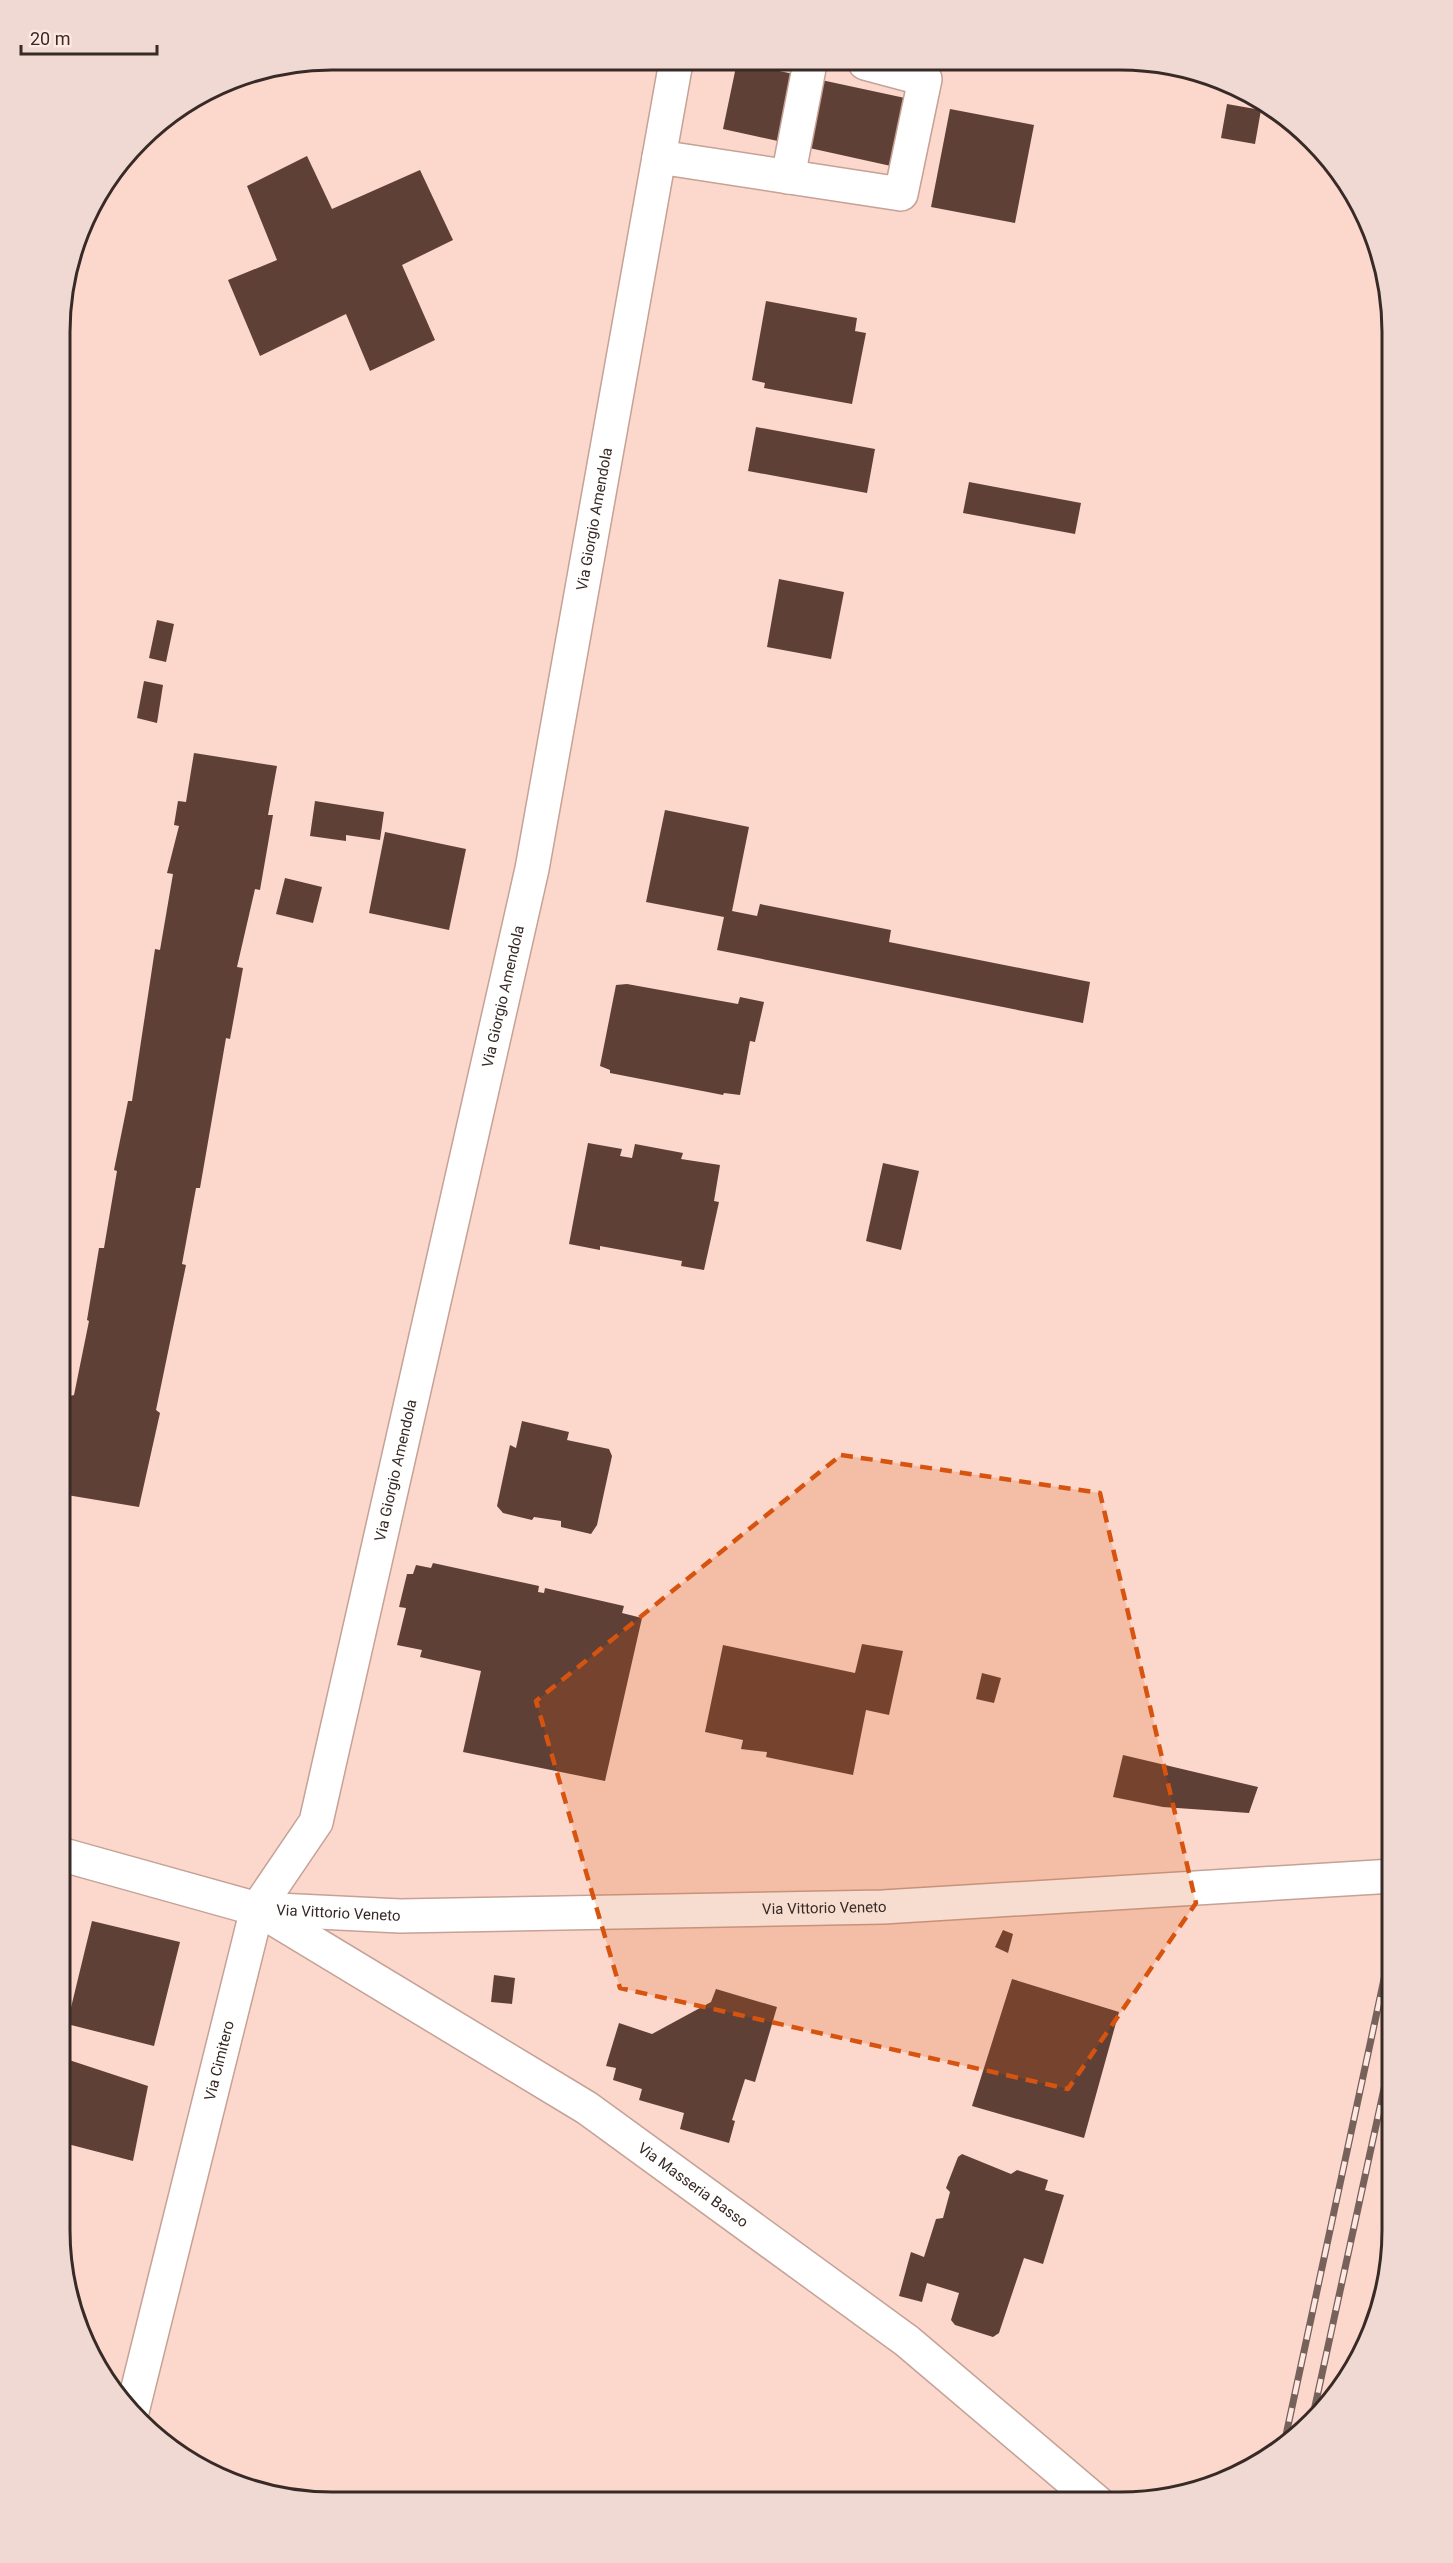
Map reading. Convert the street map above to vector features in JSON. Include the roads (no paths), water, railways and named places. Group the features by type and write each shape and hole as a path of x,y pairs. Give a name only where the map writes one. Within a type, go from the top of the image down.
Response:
{"street":[{"name":"Via Giorgio Amendola","path":"257,1909 316,1822 532,869 675,70"},
{"path":"788,177 809,70"},
{"path":"659,157 902,194 925,78 893,70"},
{"path":"70,1857 257,1909"},
{"name":"Via Vittorio Veneto","path":"257,1909 400,1916 883,1907 1382,1876"},
{"name":"Via Cimitero","path":"135,2401 257,1909"},
{"name":"Via Masseria Basso","path":"257,1909 587,2108 907,2341 1085,2492"}],"railway":[{"path":"1287,2432 1382,1989"},
{"path":"1315,2405 1382,2098"}]}
